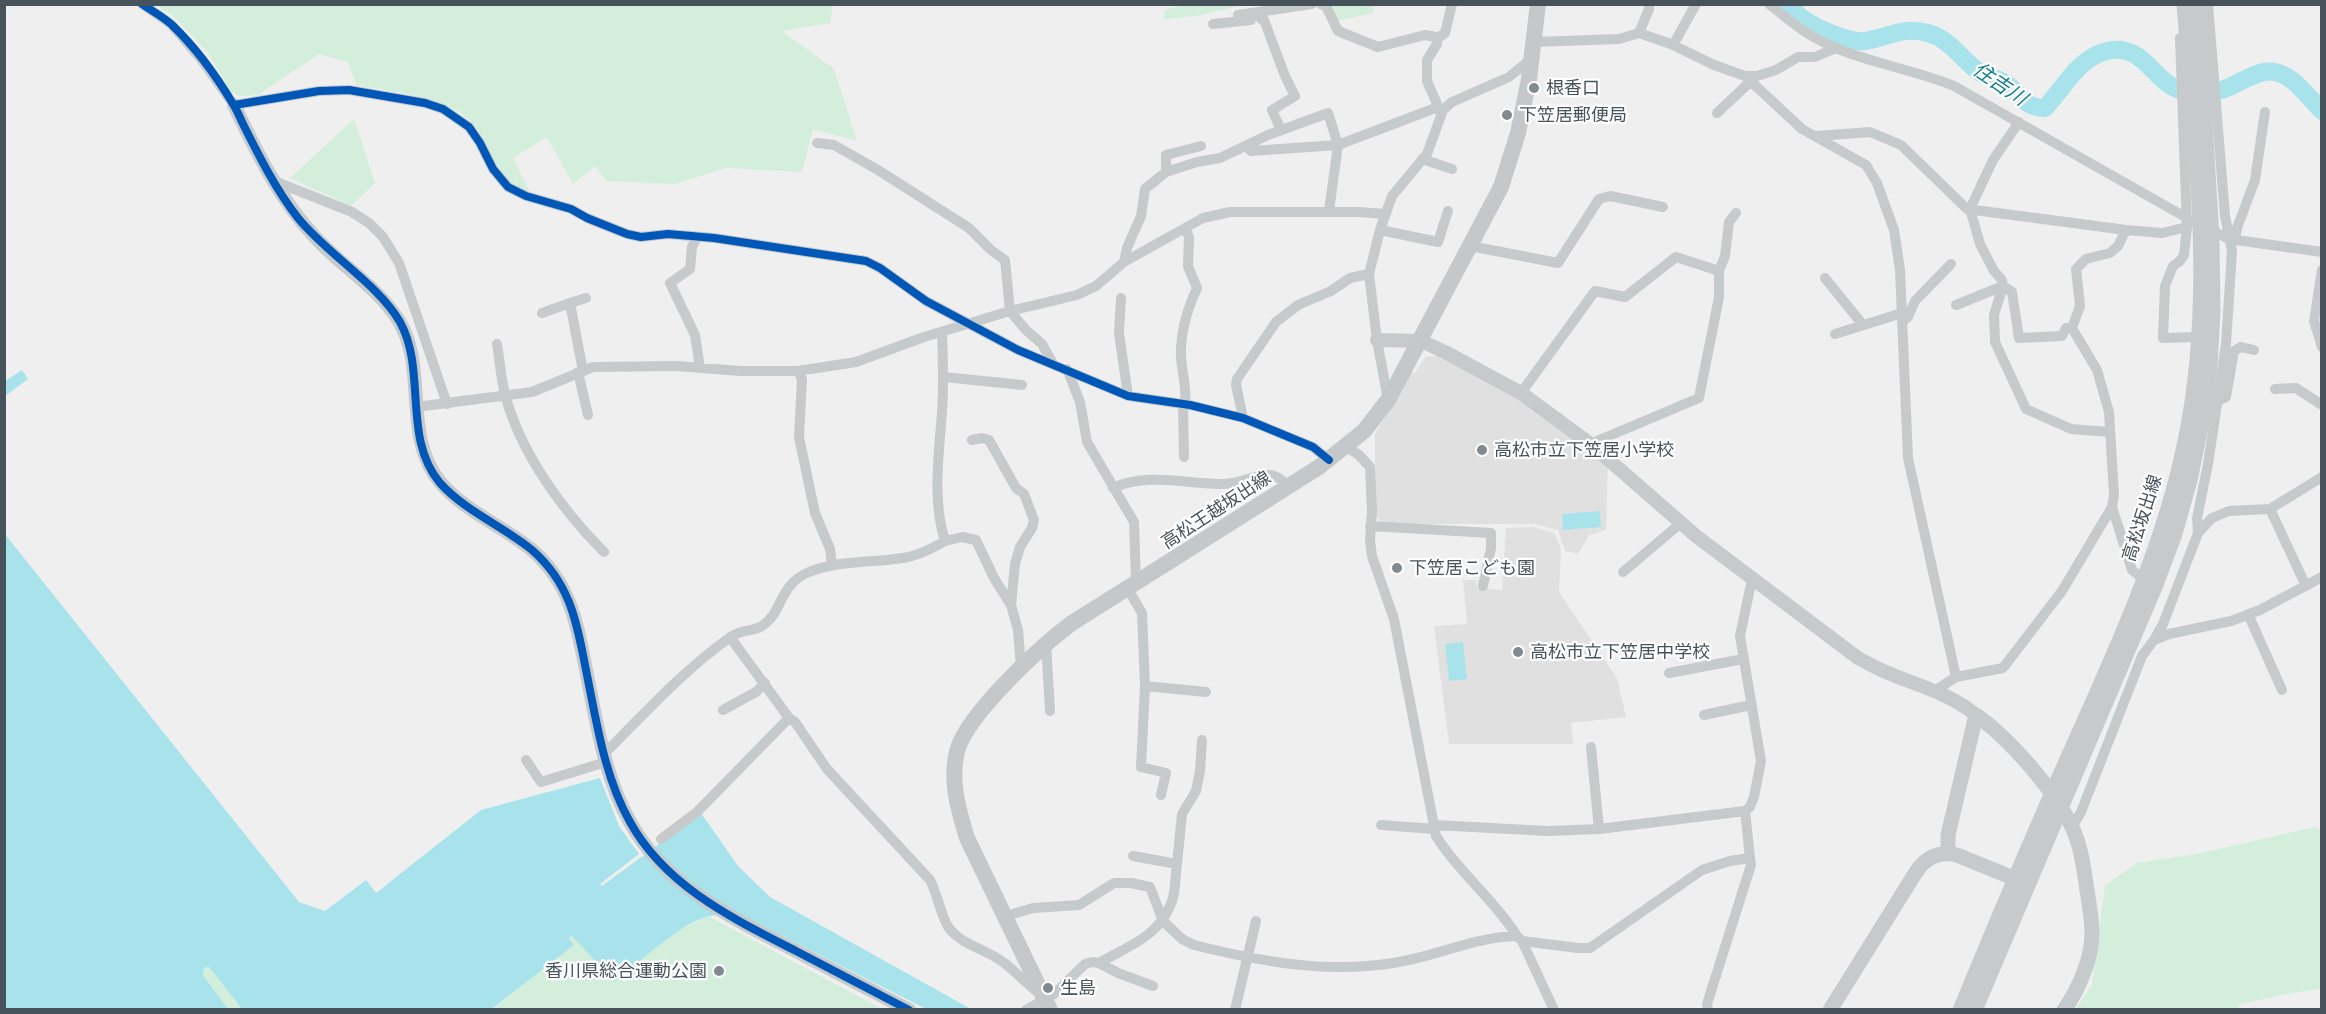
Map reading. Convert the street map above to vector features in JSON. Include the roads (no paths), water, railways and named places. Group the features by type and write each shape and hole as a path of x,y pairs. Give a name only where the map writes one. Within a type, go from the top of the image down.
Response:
{"main road":[{"name":"高松王越坂出線","path":"1048,1004 967,838 958,810 954,786 958,747 968,729 1046,643 1072,623 1329,460 1364,431 1388,400 1501,187 1518,133 1532,59 1538,4"},
{"name":"高松坂出線","path":"2184,4 2195,56"},
{"name":"高松坂出線","path":"1975,1010 2022,882 2162,530 2186,441 2198,337 2195,56 2198,4"},
{"name":"高松坂出線","path":"1960,1010 2022,882 2135,636 2175,534 2211,405 2212,321 2197,229"},
{"path":"1948,853 1948,835 1976,715 1995,731 2058,802 2071,824 2083,861 2092,933 2088,959 2078,986 2064,1010"},
{"path":"1830,1010 1918,868 1929,858 1948,853 2022,882"}],"street":[{"path":"142,4 171,24 201,59 234,105 284,199 316,239 374,291 399,320 407,336 412,358 420,439 425,455 439,481 462,502 542,558 560,582 576,620 614,788 631,824 660,862 689,890 750,927 909,1010"},
{"path":"1213,24 1312,4"},
{"path":"1321,4 1326,6 1338,31 1378,47 1425,35 1437,39"},
{"path":"1388,400 1377,340 1369,274 1380,230 1392,196 1422,159 1431,144 1439,110 1427,81 1427,60 1437,44 1437,39 1445,33 1452,4"},
{"path":"1639,33 1649,4"},
{"path":"1673,45 1696,4"},
{"path":"1769,4 1812,36 1836,48 1932,77 1954,86 2019,122 2197,229 2232,240 2322,252"},
{"path":"2178,4 2197,229 2184,255 2173,266 2165,286 2163,338 2198,337"},
{"path":"2198,533 2197,518 2208,464 2211,405 2226,344 2232,250 2226,216 2208,4"},
{"path":"1238,15 1259,15 1264,20 1295,96 1272,110 1281,130"},
{"path":"1534,42 1619,39 1639,33 1673,45 1748,78 1802,129 1866,165 1877,183 1894,230 1900,270 1908,459 1956,678"},
{"path":"1717,113 1748,78 1776,70 1798,57 1815,57 1836,48"},
{"path":"1246,146 1251,151 1338,145 1439,110 1509,77 1532,59"},
{"path":"234,105 319,91 343,90 425,103 443,109 469,127 493,169 508,187 526,196 571,209 587,218 627,234 641,237 668,234 697,237 866,261 880,268 926,301 1018,350 1128,396 1184,404 1243,418 1313,447 1329,460"},
{"path":"2232,240 2255,180 2265,112"},
{"path":"1124,262 1127,248 1141,216 1145,189 1166,172 1197,162 1220,158 1281,130 1328,113 1338,145 1329,211"},
{"path":"2019,122 1993,160 1970,209 1980,244 2002,280 2003,286 1994,315 1995,342 2026,409 2071,429 2110,432"},
{"path":"1816,136 1870,132 1901,145 1959,203 1970,209 2126,230 2162,233 2197,229"},
{"path":"816,142 834,145 878,170 969,228 991,250 1001,256 1005,260 1010,311 1042,344 1053,364"},
{"path":"1166,172 1166,155 1201,146"},
{"path":"1422,159 1452,169"},
{"path":"274,181 352,212 369,223 382,237 399,263 447,404"},
{"path":"1470,246 1558,263 1599,199 1610,196 1663,207"},
{"path":"416,407 532,392 593,367 677,366 740,371 798,371 856,362 924,337 1010,311 1077,295 1096,286 1124,262 1203,218 1230,212 1329,211 1385,214"},
{"path":"1380,230 1438,242 1448,211"},
{"path":"1593,446 1597,441 1699,398 1719,297 1719,271 1725,256 1729,222 1736,213"},
{"path":"1184,457 1186,392 1181,357 1184,324 1197,288 1188,266 1188,237 1185,228"},
{"path":"2072,328 2080,306 2076,270 2086,259 2110,253 2118,246 2126,230"},
{"path":"697,237 692,247 690,268 670,283 695,335 700,368"},
{"path":"1521,393 1595,291 1625,297 1676,257 1719,271"},
{"path":"1835,334 1863,325 1908,317 1915,302 1951,264"},
{"path":"2322,270 2314,321 2322,347"},
{"path":"1243,418 1236,385 1237,379 1276,322 1298,305 1331,291 1350,278 1369,274"},
{"path":"1825,278 1863,325"},
{"path":"1956,305 2003,286"},
{"path":"2003,286 2012,292 2019,339 2062,336 2067,328 2072,328"},
{"path":"1120,297 1119,333 1128,396"},
{"path":"542,313 586,298"},
{"path":"570,303 588,415"},
{"path":"1936,690 1956,678 2003,668 2062,591 2112,507 2114,495 2109,412 2097,370 2072,328"},
{"path":"942,333 944,377 938,471 941,528 945,541"},
{"path":"1377,340 1421,341 1521,393 1593,446 1681,524 1858,658 1886,673 1936,690 1960,702 1976,715"},
{"path":"497,344 506,396 524,444 553,492 571,516 604,552"},
{"path":"2211,405 2226,397 2234,351 2241,347 2254,350"},
{"path":"1067,369 1080,402 1088,442 1134,522 1132,587 1142,613 1145,686 1141,767 1166,774 1161,795"},
{"path":"798,371 802,379 799,437 815,513 830,549 832,565"},
{"path":"944,377 1022,385"},
{"path":"2275,389 2296,388 2322,405"},
{"path":"972,440 982,438 989,440 1016,488 1024,494 1034,520 1032,528 1020,547 1015,564 1011,605"},
{"path":"1347,447 1359,455 1370,467 1372,556 1394,620 1436,836 1446,851 1505,916 1520,939 1554,1010"},
{"path":"1113,488 1126,482 1185,480 1225,484 1269,475 1281,479 1288,487"},
{"path":"2071,824 2080,812 2142,656 2163,624 2198,533 2212,518 2229,511 2270,509 2322,477"},
{"path":"2112,507 2132,570 2143,576"},
{"path":"2270,509 2306,586"},
{"path":"1623,572 1681,524"},
{"path":"1371,526 1491,533 1491,548 1483,586"},
{"path":"526,760 541,782 607,762 681,676 730,637 743,630 762,627 769,620 790,584 801,576 832,565 904,558 933,548 945,541 962,537 976,540 994,578 1011,605 1018,630 1021,669"},
{"path":"2154,640 2169,634 2231,621 2322,577"},
{"path":"1382,825 1548,831 1626,827 1745,811 1750,807 1754,797 1761,761 1740,636 1752,579"},
{"path":"2248,614 2282,690"},
{"path":"730,637 789,718 795,722 827,769 930,880 951,931 964,941 1002,961 1048,1004"},
{"path":"1046,643 1050,711"},
{"path":"1669,673 1743,659"},
{"path":"723,710 756,692 765,683"},
{"path":"1145,686 1206,692"},
{"path":"1704,715 1751,705"},
{"path":"661,839 697,812 789,718"},
{"path":"1026,1010 1048,1004 1054,994 1085,964 1099,963 1140,941 1163,921 1173,899 1182,814 1196,790 1202,740"},
{"path":"1591,747 1599,829"},
{"path":"1708,1010 1710,992 1751,865 1745,811"},
{"path":"1133,856 1177,864"},
{"path":"1006,916 1033,908 1079,905 1114,883 1124,882 1149,887 1163,921 1182,939 1194,945 1246,957 1311,966 1349,967 1391,964 1499,936 1590,948 1702,870 1730,861 1750,858"},
{"path":"1235,1010 1256,921"},
{"path":"1099,963 1153,986"}],"water":[{"path":"22,370 28,379 5,396 5,381"},
{"path":"1600,511 1601,527 1563,530 1562,514"},
{"path":"4,533 299,902 325,911 366,880 376,893 481,810 600,778 619,826 639,854 600,884 602,886 701,813 738,866 770,897 971,1009 926,1009 749,919 717,915 706,917 684,928 659,945 615,982 571,935 569,938 574,945 492,1009 242,1009 209,967 204,968 203,975 228,1009 5,1009"},
{"path":"1463,642 1467,679 1449,681 1445,644"}],"waterway":[{"name":"住吉川","path":"1789,4 1802,18 1846,39 1865,41 1911,31 1936,36 1979,72 2005,83 2033,106 2045,108 2072,75 2088,60 2107,51 2120,50 2130,52 2140,58 2163,80 2181,90 2218,91 2257,74 2274,72 2293,81 2322,111"}],"place":[{"name":"根香口","path":"1534,88"},
{"name":"下笠居郵便局","path":"1507,115"},
{"name":"高松市立下笠居小学校","path":"1482,450"},
{"name":"下笠居こども園","path":"1397,568"},
{"name":"高松市立下笠居中学校","path":"1518,652"},
{"name":"香川県総合運動公園","path":"719,971"},
{"name":"生島","path":"1048,988"}]}
